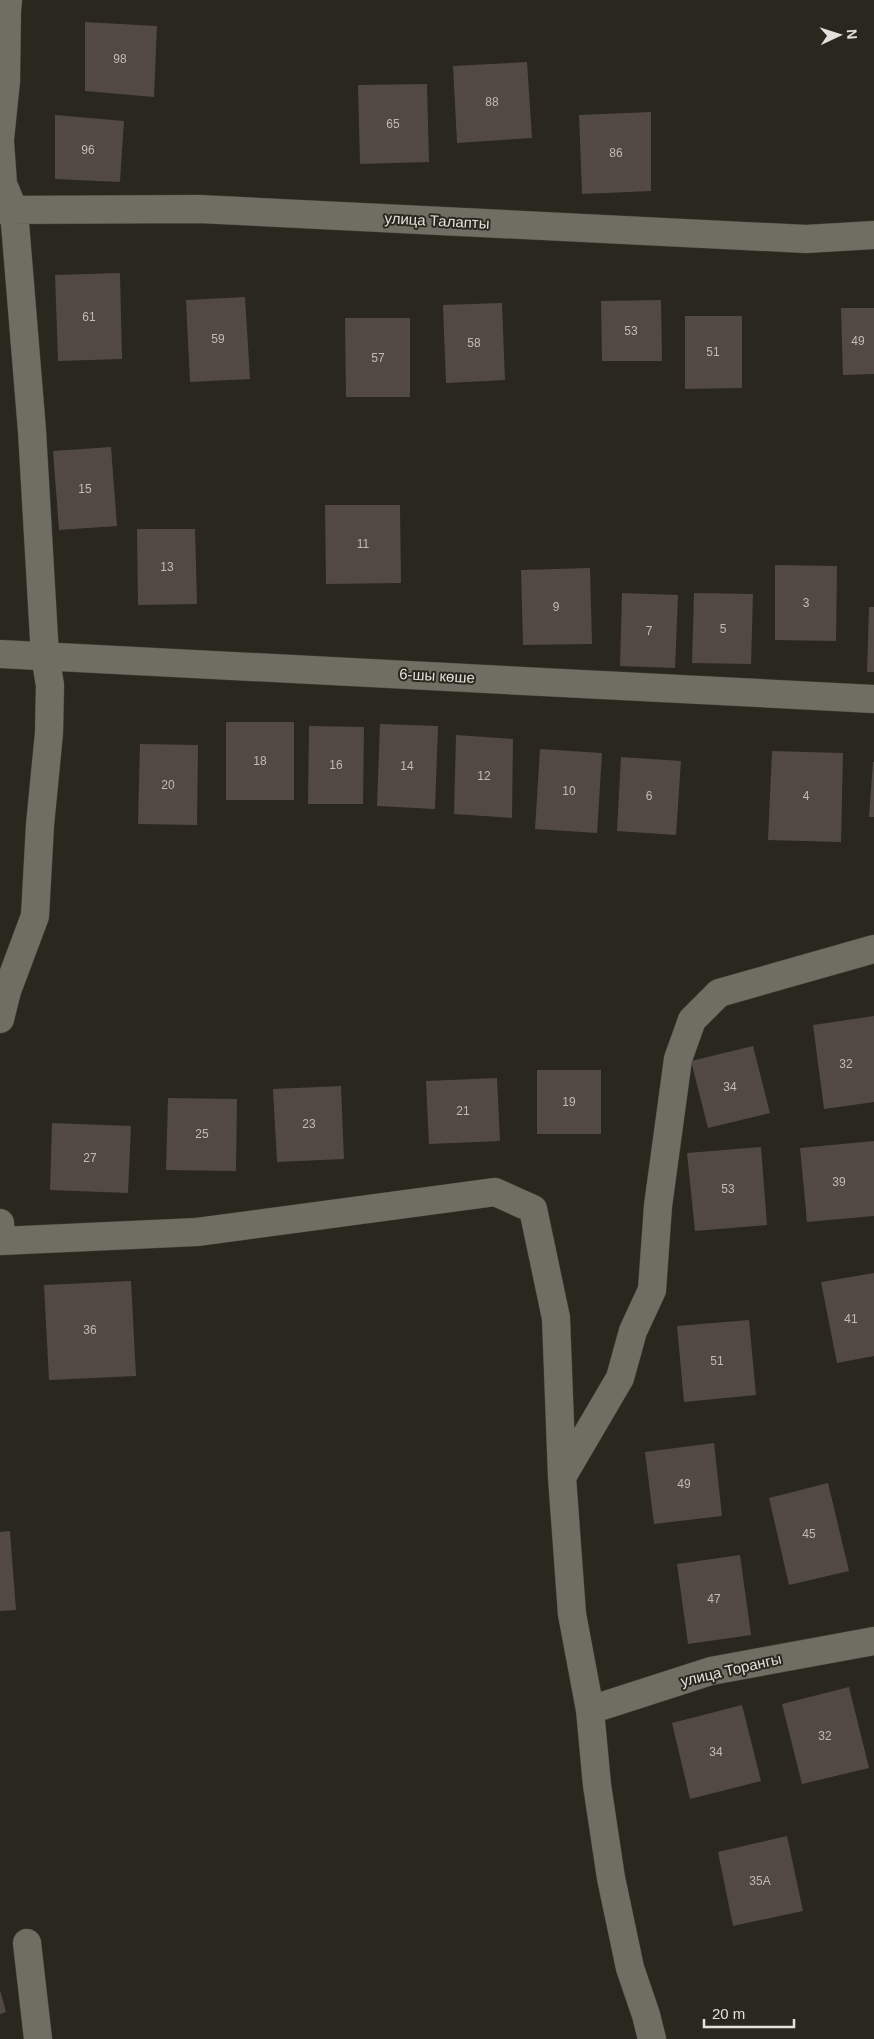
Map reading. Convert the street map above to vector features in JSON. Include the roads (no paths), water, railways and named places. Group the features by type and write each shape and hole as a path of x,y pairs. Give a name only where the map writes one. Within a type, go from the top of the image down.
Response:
{"street":[{"path":"0,1018 7,992 35,916 40,825 49,733 50,685 45,656 32,432 3,184 0,140 6,80 6,11 8,0"},
{"name":"улица Талапты","path":"7,210 199,210 806,239 874,235"},
{"name":"6-шы көше","path":"0,654 874,699"},
{"path":"562,1476 620,1378 633,1331 652,1290 658,1206 678,1058 692,1020 719,993 874,949"},
{"path":"0,1223 1,1241 197,1232 496,1192 533,1209 556,1318 562,1476 572,1614 590,1710 597,1785 612,1878 630,1968 646,2014 652,2039"},
{"name":"улица Торангы","path":"590,1710 710,1671 874,1641"},
{"path":"27,1944 38,2039"}]}
